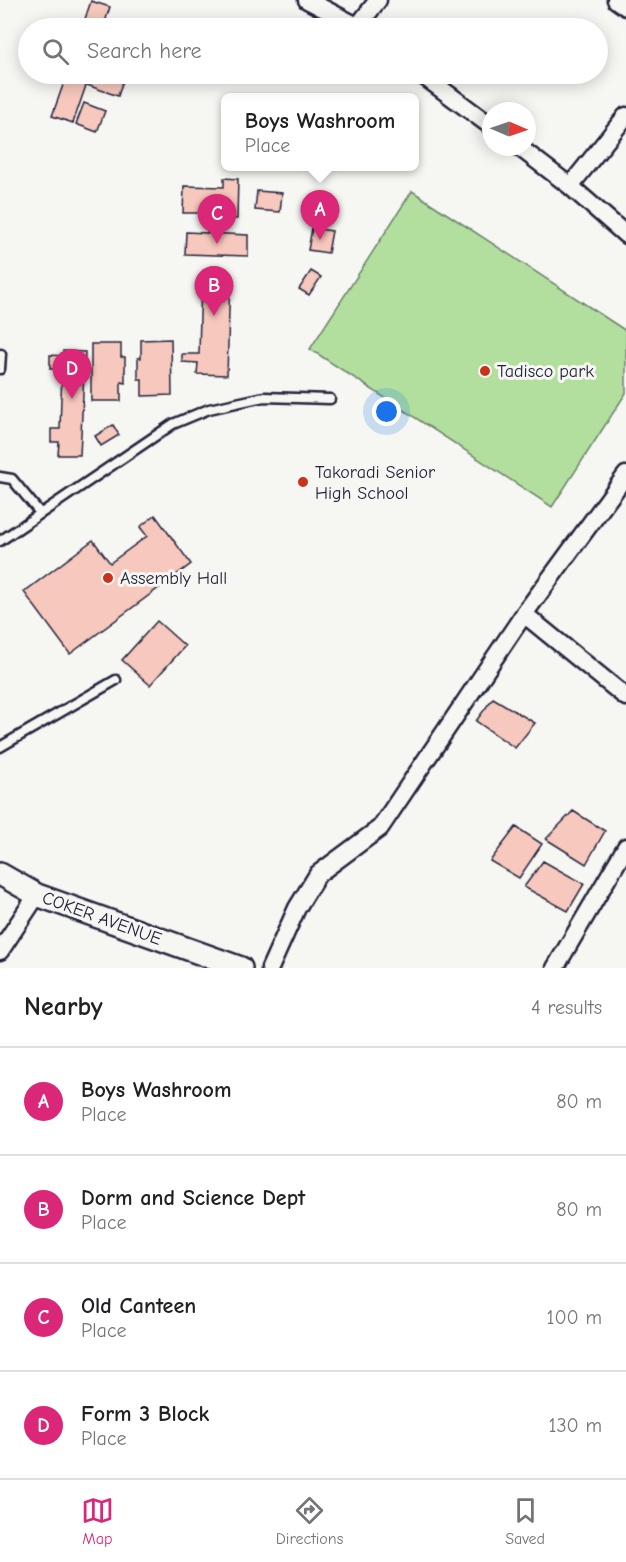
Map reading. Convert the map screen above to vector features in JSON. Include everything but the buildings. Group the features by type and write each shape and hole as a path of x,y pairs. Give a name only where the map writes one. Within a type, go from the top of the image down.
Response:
{"street":[{"path":"306,0 341,18"},
{"path":"365,18 378,0"},
{"path":"616,0 626,8"},
{"path":"434,84 482,119"},
{"path":"570,186 626,116"},
{"path":"531,156 570,186 626,235"},
{"path":"270,968 297,908 318,874 380,828 524,614 626,476"},
{"path":"524,614 626,697"},
{"path":"555,968 626,847"},
{"name":"COKER AVENUE","path":"0,874 37,895 241,968"},
{"path":"0,951 37,895"}],"lane":[{"path":"0,369 1,354"},
{"path":"0,541 173,424 209,409 264,397 330,399"},
{"path":"0,477 12,480 40,513"},
{"path":"0,747 116,680"}],"green space":[{"name":"Tadisco park","path":"412,191 626,331 626,393 552,507 310,349"}],"place":[{"name":"Boys Washroom","path":"320,240"},
{"name":"Old Canteen","path":"217,244"},
{"name":"Dorm and Science Dept","path":"214,316"},
{"name":"Tadisco park","path":"485,371"},
{"name":"Form 3 Block","path":"72,399"},
{"name":"Takoradi Senior High School","path":"303,482"},
{"name":"Assembly Hall","path":"108,578"}]}
